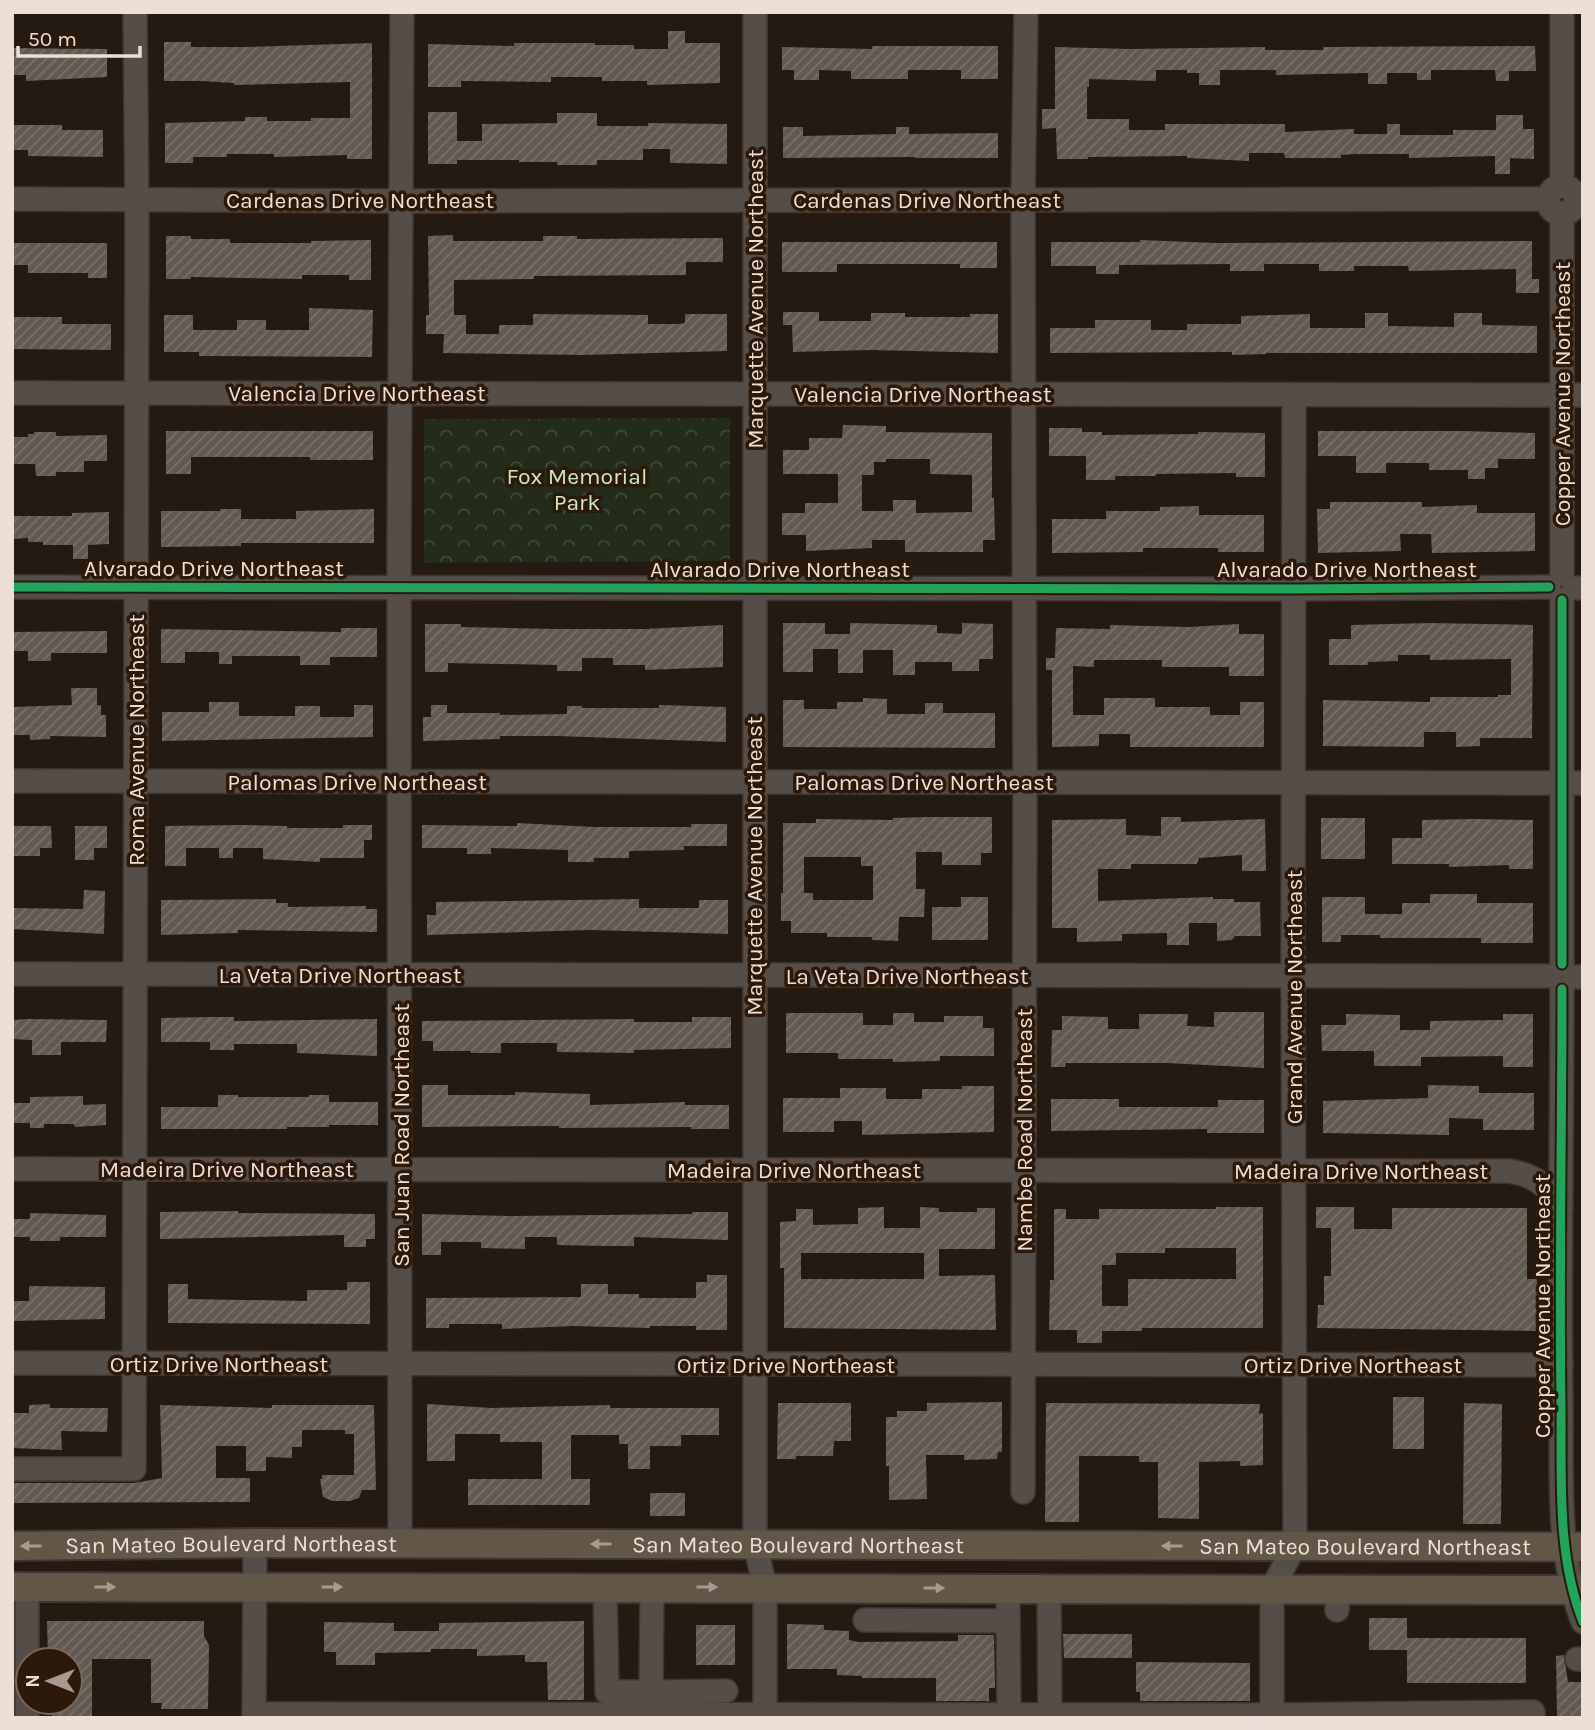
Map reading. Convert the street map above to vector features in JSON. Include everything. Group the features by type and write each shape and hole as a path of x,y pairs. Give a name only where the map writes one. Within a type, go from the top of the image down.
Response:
{"main road":[{"name":"San Mateo Boulevard Northeast","path":"12,1546 255,1543 1574,1547"},
{"name":"San Mateo Boulevard Northeast","path":"20,1587 1272,1588 1338,1599 1500,1598 1578,1590"}],"street":[{"name":"Roma Avenue Northeast","path":"12,1469 134,1469 137,199 135,12"},
{"name":"San Juan Road Northeast","path":"400,1544 399,589 402,12"},
{"name":"Marquette Avenue Northeast","path":"755,12 755,1544 765,1587 765,1716"},
{"name":"Nambe Road Northeast","path":"1023,1492 1023,200 1026,12"},
{"name":"Copper Avenue Northeast","path":"1562,12 1572,395 1566,587 1572,783 1566,977 1572,1172 1561,1208 1560,1365 1563,1524 1574,1547 1583,1622"},
{"name":"Cardenas Drive Northeast","path":"12,198 400,201 1566,200"},
{"name":"Valencia Drive Northeast","path":"12,393 1572,395"},
{"name":"Grand Avenue Northeast","path":"1294,396 1296,1546"},
{"name":"Alvarado Drive Northeast","path":"12,587 1566,587"},
{"name":"Palomas Drive Northeast","path":"12,782 1572,783"},
{"name":"La Veta Drive Northeast","path":"12,974 1566,977"},
{"name":"Madeira Drive Northeast","path":"12,1169 1508,1171 1533,1177 1552,1193 1561,1208"},
{"name":"Ortiz Drive Northeast","path":"12,1363 1560,1365"},
{"path":"255,1543 254,1716 1316,1716 1383,1710 1457,1709 1533,1712 1533,1718"},
{"path":"1272,1716 1272,1588 1296,1546"},
{"path":"20,1587 27,1718"},
{"path":"606,1587 607,1692 726,1691"},
{"path":"651,1692 652,1587"},
{"path":"1049,1587 1050,1715"},
{"path":"1008,1588 1009,1714"},
{"path":"865,1620 1008,1620"}],"green space":[{"name":"Fox Memorial Park","path":"730,418 730,561 424,563 424,419"}],"building":[{"path":"668,31 685,31 685,43 720,43 720,83 647,85 647,81 602,81 602,77 551,77 551,82 461,81 461,87 428,87 428,44 514,46 514,43 595,43 634,45 634,49 668,49"},
{"path":"164,42 191,42 191,47 372,43 372,159 347,159 347,155 274,157 274,154 227,154 227,157 193,157 193,163 165,163 165,123 245,121 245,117 267,117 267,121 350,118 350,82 234,85 164,81"},
{"path":"872,46 998,46 998,79 961,79 961,70 908,70 908,79 851,79 851,71 819,70 819,80 794,80 794,70 782,70 782,47 872,49"},
{"path":"1535,46 1536,71 1509,71 1509,81 1496,81 1495,70 1431,70 1431,80 1417,80 1417,73 1387,73 1387,84 1368,84 1368,73 1276,75 1276,70 1220,70 1220,85 1199,85 1199,73 1187,73 1187,70 1156,70 1156,81 1089,79 1087,87 1087,119 1129,119 1129,130 1165,130 1165,124 1285,124 1285,132 1354,129 1354,134 1387,134 1387,124 1400,124 1400,135 1453,135 1453,130 1496,130 1496,115 1523,115 1523,129 1534,129 1534,159 1510,158 1510,174 1495,174 1495,156 1409,158 1409,154 1354,154 1341,155 1341,158 1285,158 1284,153 1249,153 1249,161 1187,156 1057,159 1056,128 1042,129 1042,109 1055,109 1055,47 1265,47 1265,50 1323,50 1323,47"},
{"path":"12,48 107,49 107,77 26,81 26,75 12,75"},
{"path":"428,112 457,112 457,141 482,141 482,124 557,123 557,113 597,113 597,126 648,126 648,123 727,124 727,164 670,163 670,149 643,149 643,160 597,160 597,165 557,165 557,162 519,160 457,160 457,164 428,164"},
{"path":"12,125 62,125 62,130 103,130 103,157 28,156 28,150 12,150"},
{"path":"783,127 803,127 803,136 896,134 896,127 909,127 909,134 998,133 998,158 783,158"},
{"path":"453,235 453,241 543,241 543,236 577,236 577,239 723,238 723,262 686,262 686,275 534,276 534,279 454,280 454,315 466,315 466,334 499,334 499,325 533,325 533,314 648,315 648,324 678,324 685,323 685,314 727,314 727,351 582,355 443,353 444,334 426,334 426,315 429,315 428,236"},
{"path":"166,236 230,239 230,243 371,240 371,280 349,280 349,275 302,275 302,279 166,279"},
{"path":"1140,240 1217,243 1532,241 1532,279 1539,279 1539,293 1516,293 1516,269 1409,271 1408,266 1354,266 1354,271 1319,271 1319,264 1264,264 1264,271 1230,271 1230,264 1119,265 1119,274 1096,274 1096,266 1051,266 1051,242"},
{"path":"782,242 997,242 997,268 960,268 960,264 837,264 837,272 782,272"},
{"path":"12,243 107,243 107,278 88,278 88,273 28,273 28,265 12,265"},
{"path":"309,308 373,310 372,357 199,356 199,352 164,352 164,315 193,315 193,330 237,330 237,320 266,320 266,330 309,330"},
{"path":"783,312 819,312 819,321 871,321 871,313 905,313 905,317 998,314 998,353 871,350 793,352 792,325 783,325"},
{"path":"1365,313 1388,313 1388,326 1454,327 1454,313 1482,313 1482,325 1537,326 1537,353 1050,353 1050,328 1095,328 1095,320 1151,320 1151,330 1187,330 1187,324 1241,324 1241,316 1310,314 1310,328 1365,328"},
{"path":"12,317 62,317 62,324 111,324 111,350 12,349"},
{"path":"843,425 886,426 886,432 992,433 995,540 983,540 983,552 905,552 905,540 872,540 872,548 806,551 806,535 782,535 782,513 805,513 805,503 838,503 838,474 783,474 783,450 809,450 809,438 842,438","holes":["886,459 930,459 930,474 972,475 972,512 916,513 916,500 893,500 893,511 862,511 862,475 874,475 874,462 886,462"]},
{"path":"1049,428 1082,428 1082,432 1102,432 1102,435 1265,433 1265,477 1236,477 1236,473 1156,474 1115,476 1115,480 1086,480 1086,456 1049,456"},
{"path":"166,431 373,431 373,460 191,457 191,474 166,474"},
{"path":"1318,431 1535,433 1535,459 1498,459 1498,468 1485,468 1485,479 1468,479 1468,470 1429,470 1429,463 1386,463 1386,473 1356,473 1356,456 1318,456"},
{"path":"56,432 56,436 107,435 107,461 84,461 84,472 56,472 56,476 36,476 35,464 12,464 13,437 28,437 28,434"},
{"path":"1330,502 1422,502 1422,507 1477,505 1477,513 1535,513 1535,551 1432,553 1431,534 1400,534 1401,551 1318,553 1317,509 1330,509"},
{"path":"1199,506 1199,515 1264,515 1264,552 1218,552 1218,548 1143,548 1143,552 1052,553 1052,519 1106,519 1106,511 1160,511 1160,507"},
{"path":"241,509 241,519 296,519 296,511 374,509 374,543 241,543 241,546 161,547 161,511"},
{"path":"109,512 109,544 88,545 88,559 73,559 73,545 43,545 43,542 28,542 28,538 12,539 12,516 72,516 72,513"},
{"path":"783,623 825,623 825,634 850,634 850,623 937,625 937,633 962,634 962,623 993,624 993,659 979,659 979,671 952,671 952,662 915,662 915,675 893,675 893,650 863,650 863,673 838,673 838,649 813,649 813,672 783,672"},
{"path":"425,624 556,629 645,629 723,625 723,667 645,670 645,665 613,665 613,658 582,658 582,671 557,671 557,665 448,663 448,672 425,672"},
{"path":"1239,624 1239,634 1264,634 1264,676 1229,676 1229,667 1162,667 1162,660 1094,660 1094,667 1073,666 1073,715 1104,715 1104,698 1155,698 1155,707 1210,707 1210,715 1240,715 1240,702 1264,702 1264,747 1130,747 1130,734 1099,734 1099,746 1052,747 1052,670 1046,670 1046,658 1055,658 1056,628 1110,629 1110,625 1190,627"},
{"path":"1351,625 1533,625 1532,738 1480,738 1480,746 1456,747 1456,732 1424,732 1424,747 1323,746 1323,700 1430,702 1430,697 1511,695 1511,659 1430,660 1430,655 1398,655 1398,661 1368,662 1368,665 1329,665 1329,639 1351,639"},
{"path":"341,628 377,628 377,657 330,657 330,665 300,665 300,656 232,656 232,664 219,664 219,652 185,652 185,663 161,663 161,629 341,632"},
{"path":"107,631 107,653 51,653 51,661 28,661 28,651 12,651 12,632"},
{"path":"71,688 97,688 97,705 101,705 101,715 106,715 106,737 50,736 50,739 30,740 30,735 12,735 12,707 72,705"},
{"path":"863,698 887,699 887,714 925,714 925,703 943,703 943,713 995,713 995,748 783,747 783,700 804,700 804,709 837,709 837,702 863,702"},
{"path":"209,702 239,702 239,716 295,716 295,706 320,706 320,717 354,717 354,705 373,705 373,737 162,741 162,712 209,712"},
{"path":"431,705 447,705 447,713 500,715 567,714 567,706 726,707 726,742 557,736 500,736 500,739 423,741 423,717 431,717"},
{"path":"992,817 992,853 981,853 981,865 942,865 942,852 916,852 916,889 925,889 924,917 899,917 898,941 872,940 872,937 827,937 827,933 791,933 791,921 781,921 783,823 816,823 816,819","holes":["804,857 861,857 861,866 873,866 873,900 813,900 813,893 804,893"]},
{"path":"1161,817 1181,817 1181,822 1265,819 1266,871 1242,871 1242,855 1199,858 1197,864 1131,864 1131,869 1098,869 1098,901 1213,897 1234,899 1234,902 1260,902 1261,936 1235,936 1232,940 1217,941 1217,923 1189,923 1189,945 1167,945 1167,933 1122,934 1122,941 1077,942 1077,928 1052,928 1052,820 1126,819 1126,835 1161,836"},
{"path":"1321,818 1365,818 1365,859 1321,859"},
{"path":"1422,820 1533,820 1533,869 1509,869 1509,865 1449,867 1449,864 1392,864 1392,838 1422,838"},
{"path":"517,823 594,827 691,827 691,824 727,824 727,846 684,846 684,850 629,851 629,858 594,858 594,862 568,862 568,850 491,848 491,854 467,854 467,848 422,848 422,825 517,826"},
{"path":"343,825 372,825 372,840 364,840 364,858 320,858 320,862 263,859 263,848 233,848 233,858 219,858 219,848 186,848 186,866 165,866 165,826 343,828"},
{"path":"12,826 51,826 52,848 40,848 40,856 12,856"},
{"path":"75,826 107,826 107,848 94,848 94,860 75,860"},
{"path":"84,890 105,891 104,934 12,929 12,908 83,909"},
{"path":"1430,894 1477,894 1477,903 1533,903 1533,943 1481,943 1481,938 1380,938 1380,935 1341,935 1341,942 1322,942 1322,897 1365,897 1365,914 1402,914 1402,903 1430,903"},
{"path":"961,897 988,897 988,940 932,940 932,907 961,907"},
{"path":"276,899 276,903 288,903 288,907 366,906 366,909 377,909 377,932 238,930 238,933 161,935 161,900"},
{"path":"639,899 639,908 699,908 699,900 728,900 728,934 590,930 427,935 427,915 436,915 436,902"},
{"path":"1214,1012 1264,1012 1264,1068 1167,1063 1066,1063 1065,1067 1051,1067 1052,1030 1062,1030 1062,1016 1108,1017 1108,1029 1139,1029 1139,1014 1188,1014 1187,1026 1214,1027"},
{"path":"786,1013 863,1013 863,1025 893,1025 893,1013 914,1013 914,1022 944,1022 944,1016 983,1016 983,1028 994,1028 994,1056 940,1056 940,1061 893,1062 893,1059 838,1059 838,1053 786,1053"},
{"path":"1346,1014 1400,1015 1400,1030 1430,1030 1430,1021 1503,1020 1503,1014 1533,1014 1533,1067 1503,1067 1503,1056 1421,1057 1421,1066 1374,1066 1374,1051 1322,1051 1321,1025 1346,1025"},
{"path":"234,1017 234,1021 377,1019 377,1056 297,1053 297,1044 234,1044 234,1050 210,1050 210,1042 161,1042 161,1018"},
{"path":"692,1017 731,1017 731,1048 634,1050 634,1053 557,1052 557,1043 501,1043 501,1053 471,1053 433,1051 433,1041 422,1041 422,1021 634,1019 634,1022 692,1022"},
{"path":"12,1020 107,1020 106,1042 61,1042 61,1055 32,1055 32,1040 12,1039"},
{"path":"422,1085 448,1085 448,1095 515,1095 515,1092 590,1094 590,1105 685,1102 685,1105 729,1105 729,1129 422,1127"},
{"path":"1428,1085 1479,1086 1479,1093 1534,1093 1534,1130 1483,1130 1483,1119 1449,1118 1449,1135 1323,1133 1323,1101 1428,1098"},
{"path":"962,1086 994,1086 994,1132 862,1135 862,1121 834,1121 834,1132 783,1132 783,1098 840,1098 840,1088 886,1088 886,1099 922,1099 922,1089 962,1089"},
{"path":"218,1095 329,1095 329,1102 378,1102 378,1125 329,1125 287,1129 161,1129 161,1107 218,1107"},
{"path":"83,1096 83,1105 106,1104 106,1125 75,1127 74,1124 44,1124 44,1128 30,1128 30,1123 12,1123 12,1103 30,1103 30,1097"},
{"path":"1051,1099 1119,1099 1119,1107 1218,1107 1218,1100 1264,1100 1264,1133 1207,1133 1207,1129 1051,1131"},
{"path":"884,1207 884,1228 920,1228 920,1207 939,1208 939,1212 977,1212 977,1208 995,1208 995,1249 939,1249 939,1276 995,1275 996,1330 784,1328 784,1268 780,1268 780,1222 796,1221 796,1209 813,1209 813,1225 858,1224 858,1208","holes":["801,1253 924,1253 924,1279 801,1279"]},
{"path":"1263,1207 1263,1328 1142,1328 1142,1331 1102,1331 1102,1343 1077,1343 1077,1330 1049,1330 1050,1280 1054,1280 1054,1209 1066,1209 1066,1219 1099,1219 1099,1209","holes":["1165,1248 1236,1248 1236,1279 1128,1279 1128,1306 1102,1306 1102,1265 1116,1265 1116,1253 1165,1253"]},
{"path":"1316,1207 1354,1207 1354,1229 1392,1229 1392,1208 1527,1208 1527,1279 1537,1279 1536,1331 1317,1328 1318,1305 1324,1305 1324,1276 1331,1276 1331,1228 1316,1228"},
{"path":"160,1212 375,1214 375,1239 366,1239 366,1247 344,1247 344,1235 160,1239"},
{"path":"728,1212 728,1240 634,1237 634,1246 605,1246 557,1245 557,1237 525,1237 525,1249 481,1248 481,1242 441,1242 441,1255 422,1255 422,1214 512,1216"},
{"path":"30,1213 106,1215 106,1237 60,1237 60,1241 30,1241 30,1237 12,1237 12,1219 30,1219"},
{"path":"707,1275 727,1275 727,1330 696,1330 696,1326 502,1329 502,1324 449,1324 449,1328 426,1328 426,1298 581,1297 581,1284 608,1284 608,1294 639,1294 639,1298 696,1298 696,1282 707,1282"},
{"path":"347,1282 370,1282 370,1324 168,1323 168,1284 188,1284 188,1299 307,1301 307,1290 347,1290"},
{"path":"29,1286 105,1287 105,1319 12,1321 12,1301 29,1301"},
{"path":"1393,1397 1424,1397 1424,1449 1393,1449"},
{"path":"1002,1402 1002,1452 998,1452 997,1459 964,1460 964,1455 926,1455 927,1499 889,1500 886,1417 897,1417 897,1411 927,1411 927,1403"},
{"path":"778,1403 851,1403 851,1441 834,1441 833,1456 777,1459"},
{"path":"1046,1403 1260,1404 1259,1414 1263,1413 1263,1465 1240,1466 1240,1461 1199,1462 1199,1519 1158,1518 1158,1462 1139,1462 1139,1456 1079,1456 1079,1522 1045,1522"},
{"path":"1464,1403 1502,1404 1501,1524 1463,1524"},
{"path":"50,1404 50,1408 108,1408 107,1432 61,1431 62,1450 12,1448 12,1413 29,1413 29,1405"},
{"path":"427,1404 492,1408 610,1405 610,1408 719,1408 719,1435 681,1435 681,1446 650,1446 650,1469 628,1469 628,1444 619,1444 619,1435 571,1435 571,1479 590,1479 590,1505 468,1505 468,1479 542,1479 542,1442 500,1442 500,1434 455,1434 455,1461 427,1461"},
{"path":"160,1405 272,1408 272,1405 374,1405 376,1490 362,1490 359,1498 350,1501 332,1501 323,1497 320,1479 322,1475 354,1475 354,1434 345,1434 345,1430 302,1430 302,1447 292,1447 292,1458 266,1457 266,1471 246,1471 246,1446 216,1446 216,1478 250,1478 250,1502 12,1503 12,1483 134,1483 162,1478"},
{"path":"650,1493 685,1493 685,1516 650,1516"},
{"path":"1369,1618 1407,1618 1407,1650 1369,1650"},
{"path":"47,1621 204,1621 204,1636 209,1645 208,1709 161,1709 162,1703 151,1703 151,1659 92,1659 92,1718 52,1718 84,1716 84,1646 48,1646"},
{"path":"584,1621 584,1700 548,1700 547,1662 525,1662 525,1655 477,1656 477,1649 431,1649 431,1652 375,1653 375,1665 336,1665 336,1652 324,1652 324,1622 394,1623 394,1631 439,1631 439,1623"},
{"path":"787,1624 824,1625 824,1630 849,1631 849,1640 858,1642 958,1641 958,1635 994,1635 995,1688 989,1688 989,1701 936,1701 936,1678 862,1678 837,1675 837,1669 787,1669"},
{"path":"696,1625 735,1625 735,1665 696,1665"},
{"path":"1063,1634 1132,1634 1132,1658 1064,1658"},
{"path":"1407,1638 1526,1638 1526,1683 1407,1683"},
{"path":"1564,1655 1568,1682 1583,1682 1583,1718 1557,1718 1556,1656"},
{"path":"1136,1662 1250,1663 1250,1701 1140,1701 1140,1692 1136,1692"}],"cycle path":[{"path":"12,587 1549,587"},
{"path":"1562,600 1562,964"},
{"path":"1562,989 1561,1487 1568,1569 1583,1622"}]}
